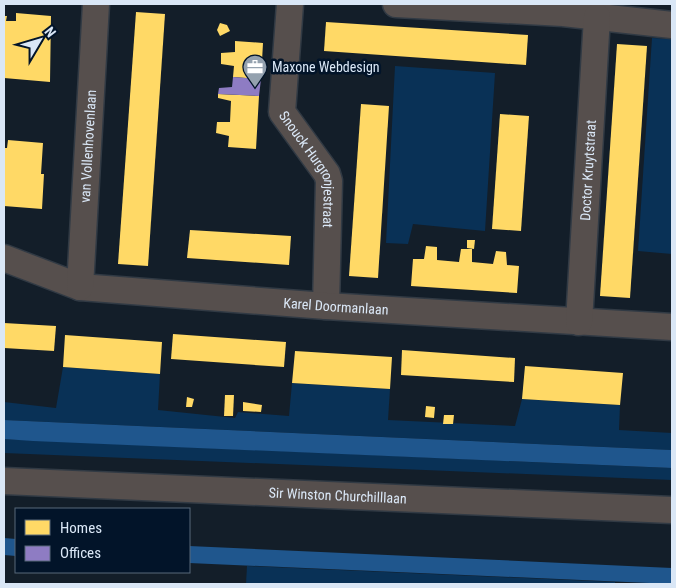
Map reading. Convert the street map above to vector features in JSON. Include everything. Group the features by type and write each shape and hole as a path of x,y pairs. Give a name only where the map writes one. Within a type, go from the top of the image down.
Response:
{"street":[{"name":"van Vollenhovenlaan","path":"80,287 96,4"},
{"name":"Snouck Hurgronjestraat","path":"290,4 282,112 327,174 329,181 326,306"},
{"path":"396,4 564,8 597,17 672,25"},
{"name":"Doctor Kruytstraat","path":"579,322 597,17"},
{"name":"Karel Doormanlaan","path":"4,258 80,287 326,306 672,327"},
{"name":"Sir Winston Churchilllaan","path":"4,481 672,510"}],"shaded area":[{"path":"652,38 672,39 672,254 638,251"},
{"path":"395,66 495,73 485,231 413,224 408,244 386,243"},
{"path":"63,367 160,374 158,410 235,418 238,412 289,416 292,383 390,389 388,420 515,426 522,399 620,405 619,430 672,433 672,450 4,420 4,402 56,408"},
{"path":"4,420 672,450 672,468 4,439"},
{"path":"4,439 672,468 672,480 4,453"},
{"path":"4,538 15,539 15,556 4,555"},
{"path":"190,546 672,568 672,584 190,563"},
{"path":"247,566 615,582 615,584 246,584"}],"building: Homes":[{"path":"136,12 165,14 148,266 118,264"},
{"path":"16,13 51,16 50,82 4,78 4,16 7,16 6,21 16,21"},
{"path":"326,22 528,35 526,65 324,51"},
{"path":"220,23 227,25 230,31 220,36 217,30"},
{"path":"235,41 263,43 261,79 233,77 234,66 221,64 221,53 235,52"},
{"path":"617,44 647,46 630,298 600,296"},
{"path":"218,94 259,96 256,149 228,147 229,136 216,133 217,122 230,122 231,101 218,98"},
{"path":"361,104 389,106 378,278 349,276"},
{"path":"500,114 529,116 521,231 492,229"},
{"path":"8,140 43,143 41,174 44,174 42,209 4,206 4,148 7,148"},
{"path":"190,230 291,236 289,265 187,258"},
{"path":"467,240 475,240 474,249 467,248"},
{"path":"426,246 437,247 437,260 459,262 461,249 472,249 472,262 493,264 496,251 506,252 507,265 519,266 517,293 411,286 413,259 424,259"},
{"path":"4,323 56,326 54,351 4,348"},
{"path":"173,334 286,342 284,367 171,359"},
{"path":"65,335 162,342 160,374 63,367"},
{"path":"402,350 515,358 514,382 401,375"},
{"path":"295,351 392,357 390,389 292,383"},
{"path":"525,366 623,373 620,405 522,399"},
{"path":"225,395 234,395 233,416 224,416"},
{"path":"187,397 194,399 192,407 186,407"},
{"path":"243,402 262,405 261,412 243,411"},
{"path":"426,406 435,407 434,418 425,417"},
{"path":"444,415 454,415 453,424 443,424"}],"building: Offices":[{"path":"233,77 261,79 259,96 218,94 219,88 232,87"}],"place":[{"name":"Maxone Webdesign","path":"255,88"}]}
